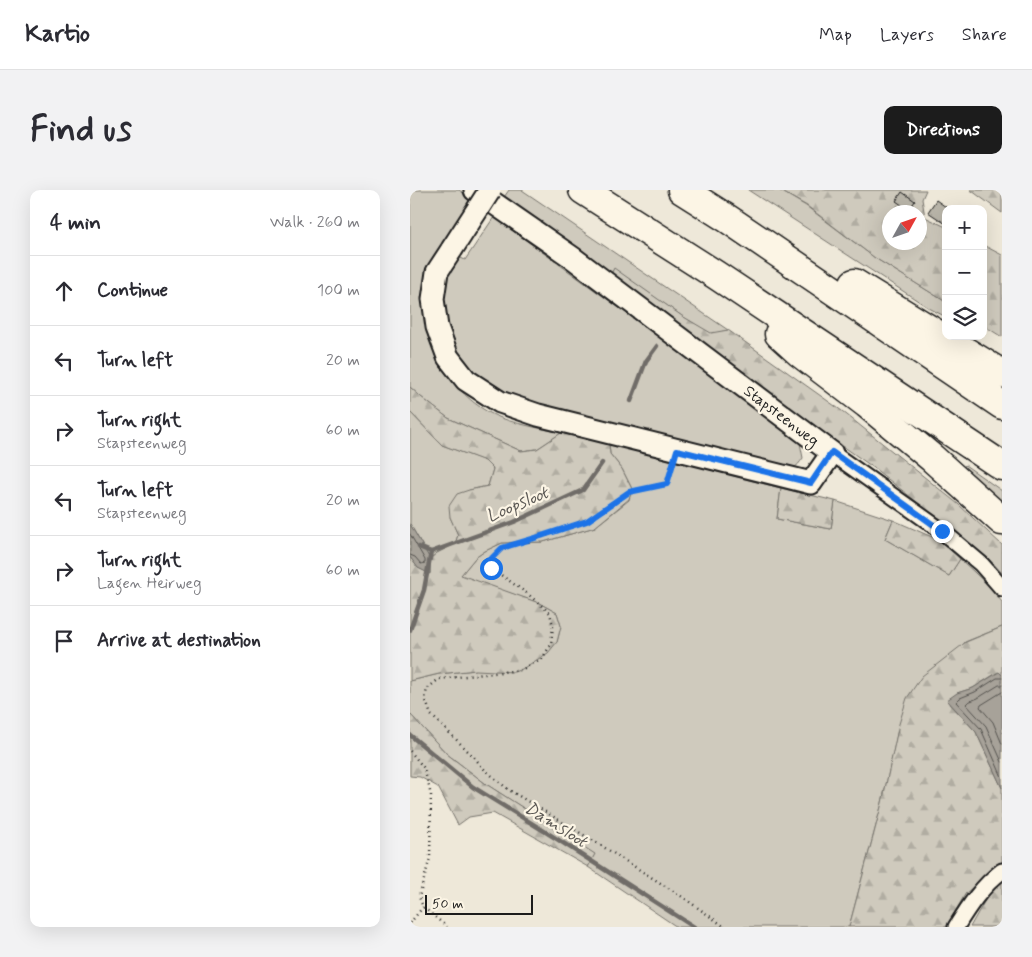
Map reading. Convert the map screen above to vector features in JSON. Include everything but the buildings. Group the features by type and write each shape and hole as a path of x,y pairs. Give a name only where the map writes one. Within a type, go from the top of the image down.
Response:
{"highway":[{"path":"583,190 716,275 1002,466"},
{"path":"682,190 728,219 1002,405"},
{"path":"728,219 793,243 1002,374"},
{"path":"716,275 800,353 868,404 1002,521"},
{"path":"870,293 942,328"},
{"path":"965,340 1002,360"}],"street":[{"name":"Stapsteenweg","path":"475,190 573,258 832,452 811,483 538,415 500,402 466,380 448,357 437,327 433,299 437,272 452,249 490,190"},
{"path":"832,452 942,531 981,564 1002,588"},
{"path":"956,927 968,907 990,880 1002,871"}],"path":[{"path":"677,450 667,484 629,492 587,521 502,548 491,559 491,568 528,594 550,613 553,626 551,644 542,659 521,670 439,679 427,689 425,698 431,715 485,770 509,790 602,846 725,927"},
{"path":"410,751 424,768 431,795 430,858 419,897 423,908 447,927"},
{"path":"410,923 423,908"}],"green space":[{"path":"410,190 459,190 471,198 433,266 424,295 425,324 441,365 470,400 502,418 561,433 537,449 521,451 448,418 410,387"},
{"path":"509,190 522,190 728,330 711,334 614,269 610,276 502,200"},
{"path":"748,190 779,190 806,206 875,258 942,300 942,315"},
{"path":"779,190 926,190 922,199 923,205 882,205 882,250 927,250 927,218 942,225 942,300 875,258 807,206"},
{"path":"970,190 1002,190 1002,213 972,191"},
{"path":"494,217 783,427 800,443 803,458 801,461 791,469 780,469 509,396 475,374 463,361 451,337 444,311 445,285 450,271 459,257 465,260"},
{"path":"987,247 1002,255 1002,337 987,328"},
{"path":"614,268 682,316 711,333 728,330 842,411 958,504 1002,545 1002,573 989,559 874,468 735,370 610,276"},
{"path":"410,387 448,418 521,451 537,449 561,433 609,444 610,454 622,469 632,489 629,499 595,527 543,542 502,543 475,558 461,575 539,603 557,613 561,626 557,642 548,653 522,669 514,672 476,670 439,674 410,681 410,557 418,568 430,573 430,559 437,553 455,544 458,535 450,517 449,506 457,494 488,486 493,469 485,461 442,445 410,412"},
{"path":"410,412 442,445 486,461 493,469 488,486 469,490 450,517 458,535 455,544 437,553 430,559 410,524"},
{"path":"609,444 781,488 777,519 831,529 835,501 893,520 885,539 949,576 960,559 990,587 1002,602 1002,627 965,642 899,725 882,803 849,927 677,927 588,867 594,854 486,784 447,754 410,714 410,681 439,674 475,670 557,642 561,626 557,613 539,603 460,576 475,558 502,543 543,542 595,527 629,500 632,489 622,469 610,454"},
{"path":"965,465 1002,491 1002,505 962,470"},
{"path":"781,488 835,501 831,529 777,519"},
{"path":"893,520 939,540 960,559 949,576 885,539"},
{"path":"1002,627 1002,675 998,672 973,688 957,693 950,704 976,732 1002,788 1002,862 966,893 946,927 849,927 882,803 899,724 907,698 922,676 966,642"},
{"path":"410,714 447,754 486,784 595,854 588,867 493,813 469,817 458,825 438,787 420,777 410,776"},
{"path":"1002,882 1002,927 970,927 988,895"}],"water":[{"path":"410,524 430,559 430,574 418,568 410,557"},
{"path":"999,672 1002,675 1002,788 976,732 947,700 957,693 973,688"}],"waterway":[{"name":"Loopsloot","path":"631,401 646,361 657,346"},
{"name":"Loopsloot","path":"431,552 514,522 583,490 602,463"},
{"name":"Damsloot","path":"410,630 424,590 431,552 419,547"},
{"name":"Damsloot","path":"410,735 473,787 694,927"}],"route":[{"path":"491,568 491,559 502,548 587,521 629,492 667,484 677,450 811,483 832,452 942,531"}]}
